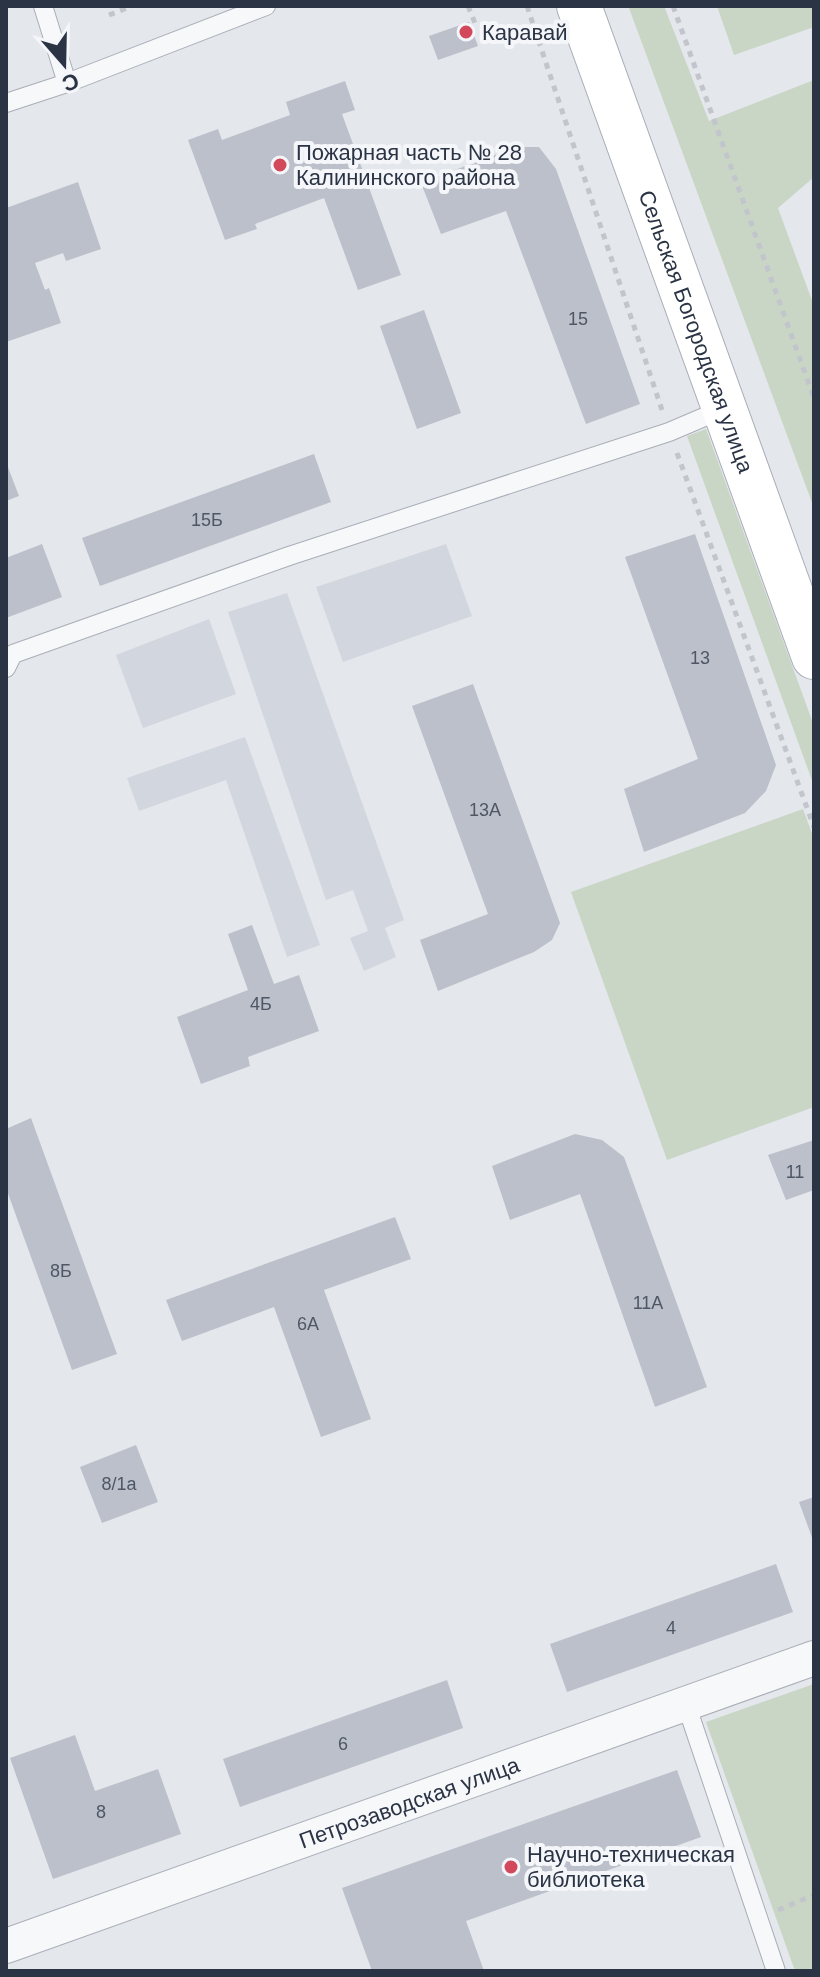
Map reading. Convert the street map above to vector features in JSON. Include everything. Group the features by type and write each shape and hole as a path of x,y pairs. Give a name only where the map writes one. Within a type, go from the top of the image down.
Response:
{"main road":[{"name":"Сельская Богородская улица","path":"579,6 814,657"}],"street":[{"name":"Петрозаводская улица","path":"6,1946 814,1658"}],"lane":[{"path":"43,6 67,83"},
{"path":"6,103 67,83 266,6"},
{"path":"6,668 13,654 289,556 669,432 723,409"},
{"path":"686,1704 776,1971"}],"path":[{"path":"109,15 132,6"},
{"path":"468,6 477,28"},
{"path":"673,6 814,398"},
{"path":"757,1918 814,1895"}],"shaded area":[{"path":"446,544 472,616 343,662 316,587"},
{"path":"287,593 404,920 385,928 396,957 364,971 350,938 368,931 353,890 326,900 228,612"},
{"path":"209,619 236,694 143,728 116,655"},
{"path":"245,737 320,945 287,957 226,780 139,811 127,778"}],"green space":[{"path":"664,6 709,121 814,80 814,177 778,208 814,306 814,508 629,8"},
{"path":"717,6 814,6 814,27 734,55"},
{"path":"706,429 814,726 814,786 687,436"},
{"path":"803,809 814,839 814,1107 667,1160 571,892"},
{"path":"814,1684 814,1971 795,1971 706,1722"}],"building":[{"path":"469,22 478,46 438,60 429,36"},
{"path":"345,81 355,110 342,114 401,275 358,290 324,198 255,224 257,229 225,240 188,140 218,129 222,140 290,115 286,102"},
{"path":"515,147 539,147 556,169 640,404 586,424 506,211 441,234 421,183"},
{"path":"78,182 101,249 66,261 63,253 35,263 45,290 49,288 61,323 6,342 6,208"},
{"path":"424,310 461,413 417,429 380,326"},
{"path":"314,454 331,502 100,586 82,538"},
{"path":"6,462 19,496 6,501"},
{"path":"695,534 776,765 766,791 745,813 644,852 624,789 698,759 625,557"},
{"path":"42,544 62,597 6,618 6,558"},
{"path":"473,684 560,923 552,940 534,952 438,991 420,940 488,914 412,706"},
{"path":"252,925 274,984 299,975 319,1031 248,1057 250,1066 201,1084 177,1017 248,990 228,934"},
{"path":"31,1118 117,1354 72,1370 6,1188 6,1129"},
{"path":"575,1134 602,1140 624,1157 707,1387 655,1407 580,1194 510,1220 492,1166"},
{"path":"814,1140 814,1190 786,1200 768,1155"},
{"path":"395,1217 411,1259 324,1290 371,1419 321,1437 274,1307 182,1341 166,1300"},
{"path":"136,1445 158,1502 102,1523 80,1467"},
{"path":"814,1497 814,1543 799,1502"},
{"path":"776,1564 793,1612 567,1692 550,1644"},
{"path":"447,1680 463,1728 240,1807 223,1759"},
{"path":"75,1735 95,1791 158,1769 181,1834 53,1879 10,1758"},
{"name":"Научно-техническая библиотека","path":"677,1770 701,1837 466,1921 484,1971 372,1971 342,1888"}],"place":[{"name":"Каравай","path":"466,32"},
{"name":"Пожарная часть № 28 Калининского района","path":"280,165"},
{"name":"Научно-техническая библиотека","path":"511,1867"}]}
